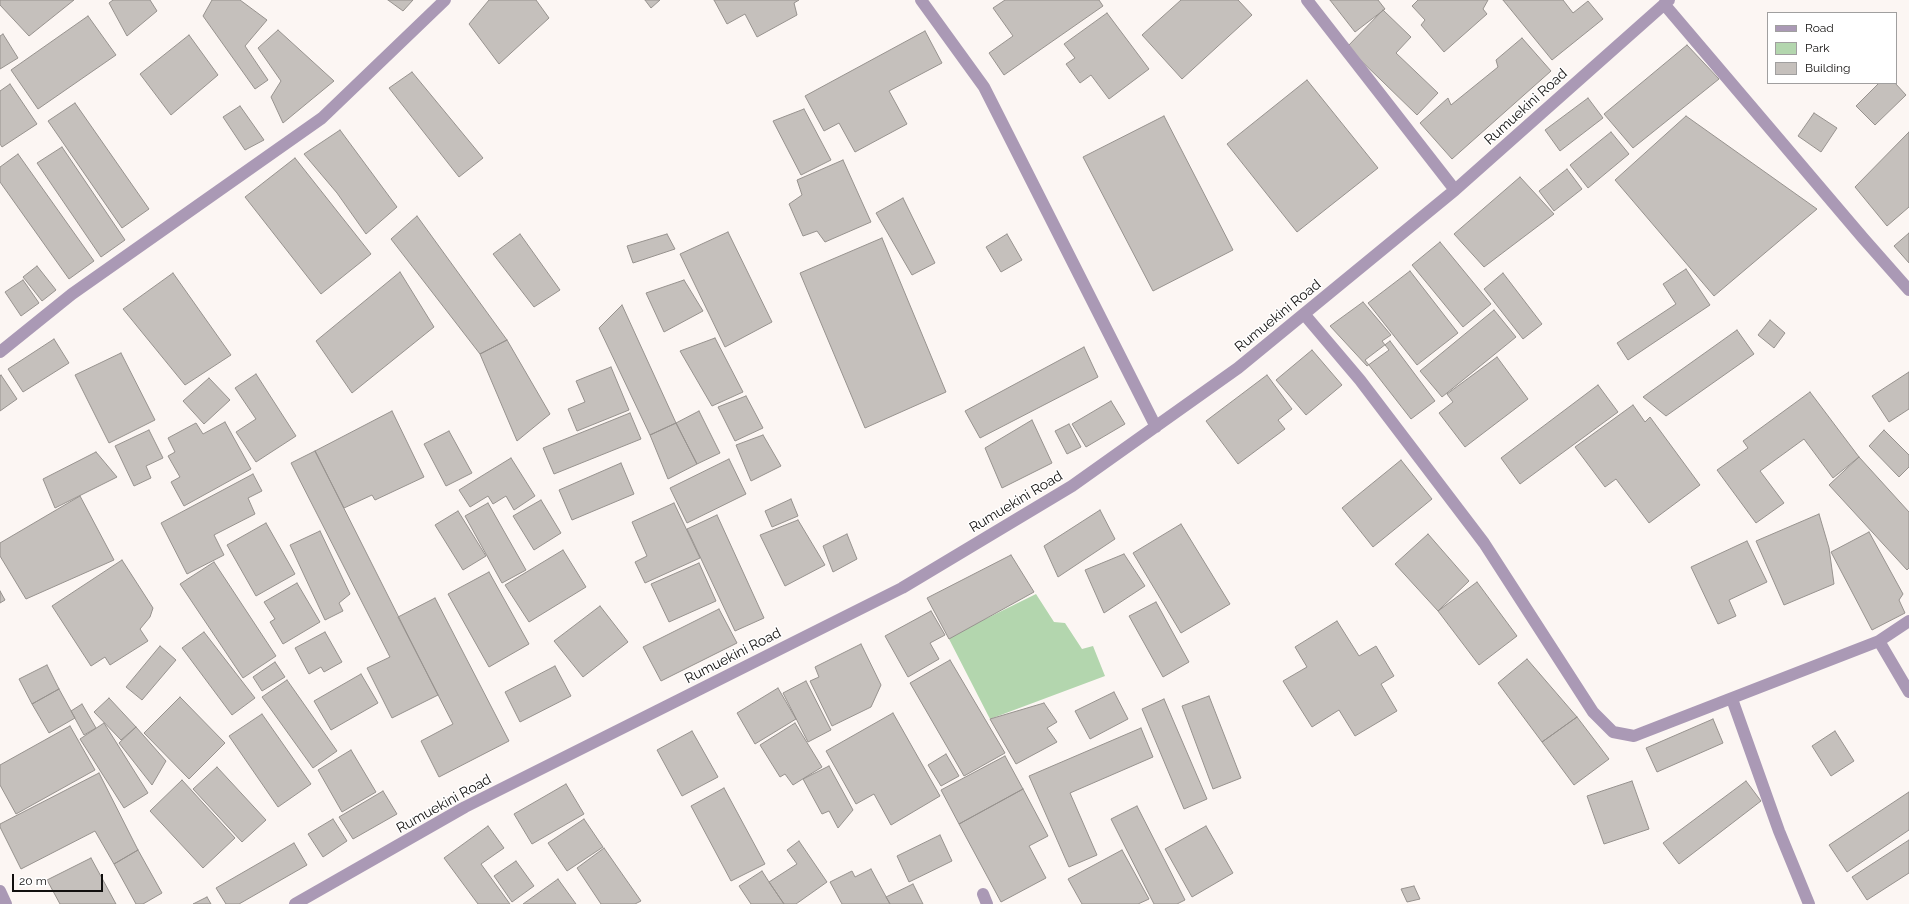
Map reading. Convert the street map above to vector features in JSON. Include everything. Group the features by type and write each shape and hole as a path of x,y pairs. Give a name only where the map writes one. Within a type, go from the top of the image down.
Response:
{"street":[{"path":"0,352 72,294 322,118 445,0"},
{"path":"921,0 984,87 1156,427"},
{"path":"1307,0 1455,190"},
{"path":"1667,2 1863,238 1909,290"},
{"name":"Rumuekini Road","path":"295,904 465,807 902,588 1072,486 1238,368 1455,190 1667,2"},
{"path":"1304,314 1360,380 1484,543 1593,712 1612,732 1634,736 1879,641 1909,621"},
{"path":"1879,641 1909,692"},
{"path":"1732,699 1779,831 1809,904"},
{"path":"0,891 6,904"}],"green space":[{"path":"1036,594 1054,622 1065,623 1082,649 1093,646 1105,676 990,719 949,639 961,631"}],"building":[{"path":"0,0 74,0 29,36 0,5"},
{"path":"113,0 150,0 157,11 127,36 109,3"},
{"path":"212,0 240,0 267,20 245,46 268,80 255,89 203,16"},
{"path":"388,0 413,0 403,11"},
{"path":"489,0 536,0 549,18 499,64 469,24"},
{"path":"645,0 660,0 651,8"},
{"path":"714,0 799,0 794,3 797,15 757,37 745,14 727,24"},
{"path":"1005,0 1099,0 1103,6 1004,75 989,53 1013,36 993,8"},
{"path":"1181,0 1238,0 1252,15 1182,79 1142,35"},
{"path":"1330,0 1378,0 1385,9 1355,32"},
{"path":"1418,0 1488,0 1483,9 1487,14 1444,52 1421,25 1425,20 1412,6"},
{"path":"1503,0 1563,0 1573,13 1588,1 1603,19 1552,60"},
{"path":"1383,10 1411,37 1396,53 1438,93 1417,115 1347,47"},
{"path":"1107,13 1149,69 1109,99 1091,75 1080,83 1066,64 1075,58 1064,44"},
{"path":"88,16 116,55 38,109 11,70"},
{"path":"278,30 334,81 283,123 271,97 281,81 258,48"},
{"path":"925,31 942,63 889,91 907,124 855,152 839,123 824,131 805,96"},
{"path":"3,34 18,58 0,69 0,36"},
{"path":"189,35 218,75 171,115 140,74"},
{"path":"1522,38 1551,71 1452,159 1420,123 1448,98 1451,105 1498,67 1496,60"},
{"path":"1687,45 1719,79 1633,148 1604,114"},
{"path":"412,72 483,158 459,177 389,88"},
{"path":"1307,80 1378,168 1297,232 1227,144"},
{"path":"10,84 37,124 2,147 0,144 0,91"},
{"path":"1878,84 1896,84 1906,95 1875,125 1856,106"},
{"path":"1588,98 1603,118 1560,151 1545,130"},
{"path":"75,103 149,209 122,228 48,121"},
{"path":"240,106 264,140 245,150 223,117"},
{"path":"804,109 831,160 801,175 773,121"},
{"path":"1814,113 1837,128 1821,152 1798,136"},
{"path":"1164,116 1233,250 1153,291 1083,157"},
{"path":"1686,116 1817,209 1714,296 1615,180"},
{"path":"340,130 397,207 366,234 337,193 304,154"},
{"path":"1611,132 1629,154 1588,188 1570,165"},
{"path":"1909,132 1909,207 1887,226 1855,187"},
{"path":"62,147 125,240 101,257 37,163"},
{"path":"18,154 94,261 69,279 0,182 0,167"},
{"path":"295,158 371,254 321,294 245,197"},
{"path":"843,160 871,222 825,242 817,231 803,236 789,204 802,195 797,180"},
{"path":"1567,169 1582,189 1554,211 1539,191"},
{"path":"1520,177 1554,214 1484,267 1454,234"},
{"path":"903,198 935,263 912,275 876,213"},
{"path":"417,216 507,340 480,354 391,239"},
{"path":"728,232 772,322 725,347 680,254"},
{"path":"1909,233 1909,263 1894,246"},
{"path":"520,234 560,290 534,307 493,254"},
{"path":"667,234 675,249 633,263 627,246"},
{"path":"1007,234 1022,260 1001,272 986,247"},
{"path":"882,238 946,392 865,428 800,273"},
{"path":"1440,242 1491,304 1463,327 1412,265"},
{"path":"37,266 56,290 42,301 23,277"},
{"path":"1686,269 1710,305 1628,360 1617,343 1676,304 1663,284"},
{"path":"1410,271 1458,333 1417,365 1368,303"},
{"path":"400,272 434,327 352,393 316,341"},
{"path":"173,273 231,355 185,385 123,309"},
{"path":"1503,273 1542,324 1523,339 1484,289"},
{"path":"23,280 39,303 21,316 5,292"},
{"path":"684,280 703,311 664,332 646,293"},
{"path":"1363,302 1391,335 1382,341 1389,350 1367,366 1330,326"},
{"path":"622,305 676,423 650,435 599,328"},
{"path":"1494,310 1516,337 1442,397 1420,371"},
{"path":"1770,320 1785,333 1774,348 1758,335"},
{"path":"1737,330 1754,354 1666,416 1643,397"},
{"path":"715,338 743,392 712,406 680,351"},
{"path":"54,339 69,363 23,392 8,369"},
{"path":"507,340 550,414 517,441 480,354"},
{"path":"1390,341 1435,401 1411,419 1365,360"},
{"path":"1084,347 1098,377 980,438 965,411"},
{"path":"1312,350 1342,385 1306,415 1276,380"},
{"path":"121,353 155,420 109,443 75,375"},
{"path":"1497,357 1528,399 1465,447 1439,413 1453,402 1447,394"},
{"path":"611,367 629,410 577,431 568,409 585,402 576,381"},
{"path":"1909,372 1909,409 1889,422 1872,396"},
{"path":"256,374 296,436 256,462 236,432 256,419 235,388"},
{"path":"1,375 17,399 0,411 0,376"},
{"path":"1267,375 1292,409 1278,420 1285,429 1238,464 1206,421"},
{"path":"209,378 230,400 204,424 183,401"},
{"path":"1598,385 1618,412 1520,484 1501,458"},
{"path":"1810,392 1859,457 1833,478 1804,439 1760,471 1784,503 1756,523 1717,470 1748,448 1743,441"},
{"path":"746,396 763,428 735,441 718,407"},
{"path":"1111,401 1125,424 1086,447 1072,424"},
{"path":"1633,405 1645,422 1650,417 1700,485 1649,523 1616,479 1605,487 1575,447"},
{"path":"392,411 424,477 375,500 372,495 344,508 315,451"},
{"path":"699,411 720,453 697,464 676,423"},
{"path":"630,413 641,439 554,474 543,448"},
{"path":"1032,420 1052,463 1002,488 985,448"},
{"path":"225,422 251,469 184,506 171,482 180,477 168,456 175,452 168,438 196,423 203,434"},
{"path":"676,423 697,464 668,479 650,435"},
{"path":"1069,424 1081,447 1067,454 1055,431"},
{"path":"149,430 163,458 146,466 151,478 134,486 115,446"},
{"path":"1884,430 1909,455 1909,467 1899,477 1869,446"},
{"path":"449,431 472,473 446,486 424,444"},
{"path":"763,435 781,466 751,481 736,445"},
{"path":"315,451 438,695 392,718 367,668 390,657 291,463"},
{"path":"96,452 117,477 55,508 43,479"},
{"path":"1859,457 1909,512 1909,568 1907,570 1829,485"},
{"path":"511,458 535,496 514,510 506,496 493,504 488,496 470,507 459,490"},
{"path":"729,459 746,494 687,523 670,488"},
{"path":"1401,460 1432,499 1373,547 1342,508"},
{"path":"621,463 634,494 572,520 559,490"},
{"path":"253,474 262,491 248,498 255,514 214,535 224,555 187,574 161,523"},
{"path":"80,496 114,560 26,599 0,556 0,543"},
{"path":"791,499 798,516 772,527 765,511"},
{"path":"541,500 561,533 534,550 513,516"},
{"path":"488,503 526,570 502,583 465,516"},
{"path":"674,503 700,558 645,583 635,562 647,556 632,522"},
{"path":"1100,510 1115,539 1058,577 1044,546"},
{"path":"458,511 486,556 463,570 435,525"},
{"path":"1819,514 1829,548 1834,584 1784,605 1756,541"},
{"path":"717,515 764,618 735,631 687,529"},
{"path":"798,520 825,565 785,586 760,535"},
{"path":"266,523 295,574 256,596 227,545"},
{"path":"1181,524 1230,604 1181,633 1133,553"},
{"path":"320,531 350,594 339,603 343,611 325,620 290,545"},
{"path":"1869,532 1903,594 1899,600 1905,613 1872,630 1831,552"},
{"path":"847,534 857,559 833,572 823,546"},
{"path":"1428,534 1469,581 1438,611 1395,564"},
{"path":"1747,541 1767,582 1729,600 1736,616 1718,624 1691,567"},
{"path":"563,550 586,587 529,622 505,585"},
{"path":"1124,554 1145,586 1104,613 1085,570"},
{"path":"1011,555 1034,592 949,639 927,598"},
{"path":"122,560 153,608 150,617 140,629 148,641 110,665 105,657 91,666 52,606"},
{"path":"214,562 276,656 243,678 180,584"},
{"path":"699,563 716,601 669,622 651,584"},
{"path":"489,572 529,644 489,667 448,594"},
{"path":"1477,582 1517,636 1479,665 1438,611"},
{"path":"297,583 320,622 283,644 270,622 275,619 264,602"},
{"path":"0,591 5,600 0,603"},
{"path":"435,598 509,741 439,777 421,741 453,724 398,617"},
{"path":"1156,602 1189,662 1163,677 1129,616"},
{"path":"600,606 628,642 583,677 554,641"},
{"path":"719,609 737,643 661,681 643,647"},
{"path":"931,611 945,635 930,643 939,659 908,677 885,636"},
{"path":"1337,621 1359,656 1376,646 1394,676 1381,684 1397,711 1355,736 1339,710 1312,727 1283,681 1307,667 1295,647"},
{"path":"204,632 255,698 232,715 182,648"},
{"path":"325,632 342,662 324,672 321,667 309,674 295,648"},
{"path":"861,644 881,685 871,707 832,726 810,681 819,677 815,667"},
{"path":"160,646 176,660 142,700 126,687"},
{"path":"1527,659 1577,717 1542,742 1498,683"},
{"path":"950,660 1005,753 964,776 910,683"},
{"path":"275,662 285,677 262,691 253,677"},
{"path":"47,665 59,689 32,704 19,679"},
{"path":"555,666 571,696 520,722 505,692"},
{"path":"361,674 378,703 331,730 314,701"},
{"path":"287,680 337,751 313,768 262,697"},
{"path":"806,681 831,730 808,742 783,693"},
{"path":"778,688 796,719 755,744 737,713"},
{"path":"59,689 75,718 49,733 32,704"},
{"path":"1114,692 1128,719 1090,739 1075,711"},
{"path":"1209,696 1241,778 1213,789 1182,706"},
{"path":"180,697 225,743 189,779 144,733"},
{"path":"109,698 136,727 121,740 94,712"},
{"path":"1164,699 1207,799 1184,809 1142,709"},
{"path":"1044,703 1057,722 1047,728 1057,742 1016,764 990,719"},
{"path":"82,704 96,728 84,735 71,711"},
{"path":"893,713 940,796 891,825 874,794 856,804 826,751"},
{"path":"262,714 311,784 278,807 229,736"},
{"path":"1577,717 1609,759 1574,785 1542,742"},
{"path":"1713,719 1723,743 1657,772 1646,748"},
{"path":"104,723 148,793 124,808 80,739"},
{"path":"795,723 822,767 793,785 785,774 780,777 760,745"},
{"path":"70,726 95,770 16,814 0,785 0,765"},
{"path":"136,727 166,761 152,785 119,743"},
{"path":"1141,728 1153,757 1070,793 1097,855 1069,867 1029,776"},
{"path":"692,731 718,777 682,796 657,750"},
{"path":"1835,731 1854,761 1831,776 1812,746"},
{"path":"351,750 376,792 342,812 318,770"},
{"path":"946,754 959,776 941,786 928,765"},
{"path":"1005,756 1023,789 959,824 941,790"},
{"path":"829,766 853,810 838,828 829,811 822,814 803,779"},
{"path":"217,767 266,820 242,842 193,789"},
{"path":"99,773 138,850 114,864 95,831 21,869 0,827 0,824"},
{"path":"182,780 235,838 203,868 150,811"},
{"path":"1632,781 1649,829 1604,844 1587,796"},
{"path":"1746,781 1761,801 1679,864 1663,843"},
{"path":"566,784 584,814 532,844 514,814"},
{"path":"724,788 765,864 731,881 691,806"},
{"path":"1023,789 1048,836 1029,846 1046,878 1001,902 959,824"},
{"path":"383,791 397,814 353,839 339,817"},
{"path":"1909,792 1909,830 1847,872 1829,845"},
{"path":"1137,806 1185,900 1177,904 1154,904 1111,819"},
{"path":"333,819 347,841 323,857 308,834"},
{"path":"584,819 603,847 567,871 548,843"},
{"path":"488,826 504,848 481,864 510,904 478,904 444,858"},
{"path":"1206,826 1233,873 1192,897 1165,849"},
{"path":"940,835 952,861 909,882 897,856"},
{"path":"1909,840 1909,873 1867,900 1852,877"},
{"path":"799,841 827,882 796,904 784,904 769,882 797,864 787,850"},
{"path":"294,843 307,865 239,904 226,904 216,888"},
{"path":"604,848 641,901 635,904 601,904 577,868"},
{"path":"138,850 162,893 143,904 136,904 114,864"},
{"path":"1122,850 1149,899 1138,904 1082,904 1068,879"},
{"path":"91,858 116,904 60,904 47,880"},
{"path":"516,861 534,886 512,902 494,876"},
{"path":"871,869 890,904 842,904 830,882 852,871 855,877"},
{"path":"762,871 784,904 751,904 739,886"},
{"path":"558,879 576,904 523,904"},
{"path":"913,884 923,904 890,904 886,897"},
{"path":"1414,886 1420,899 1407,902 1401,889"},
{"path":"207,897 211,904 193,904"}]}
